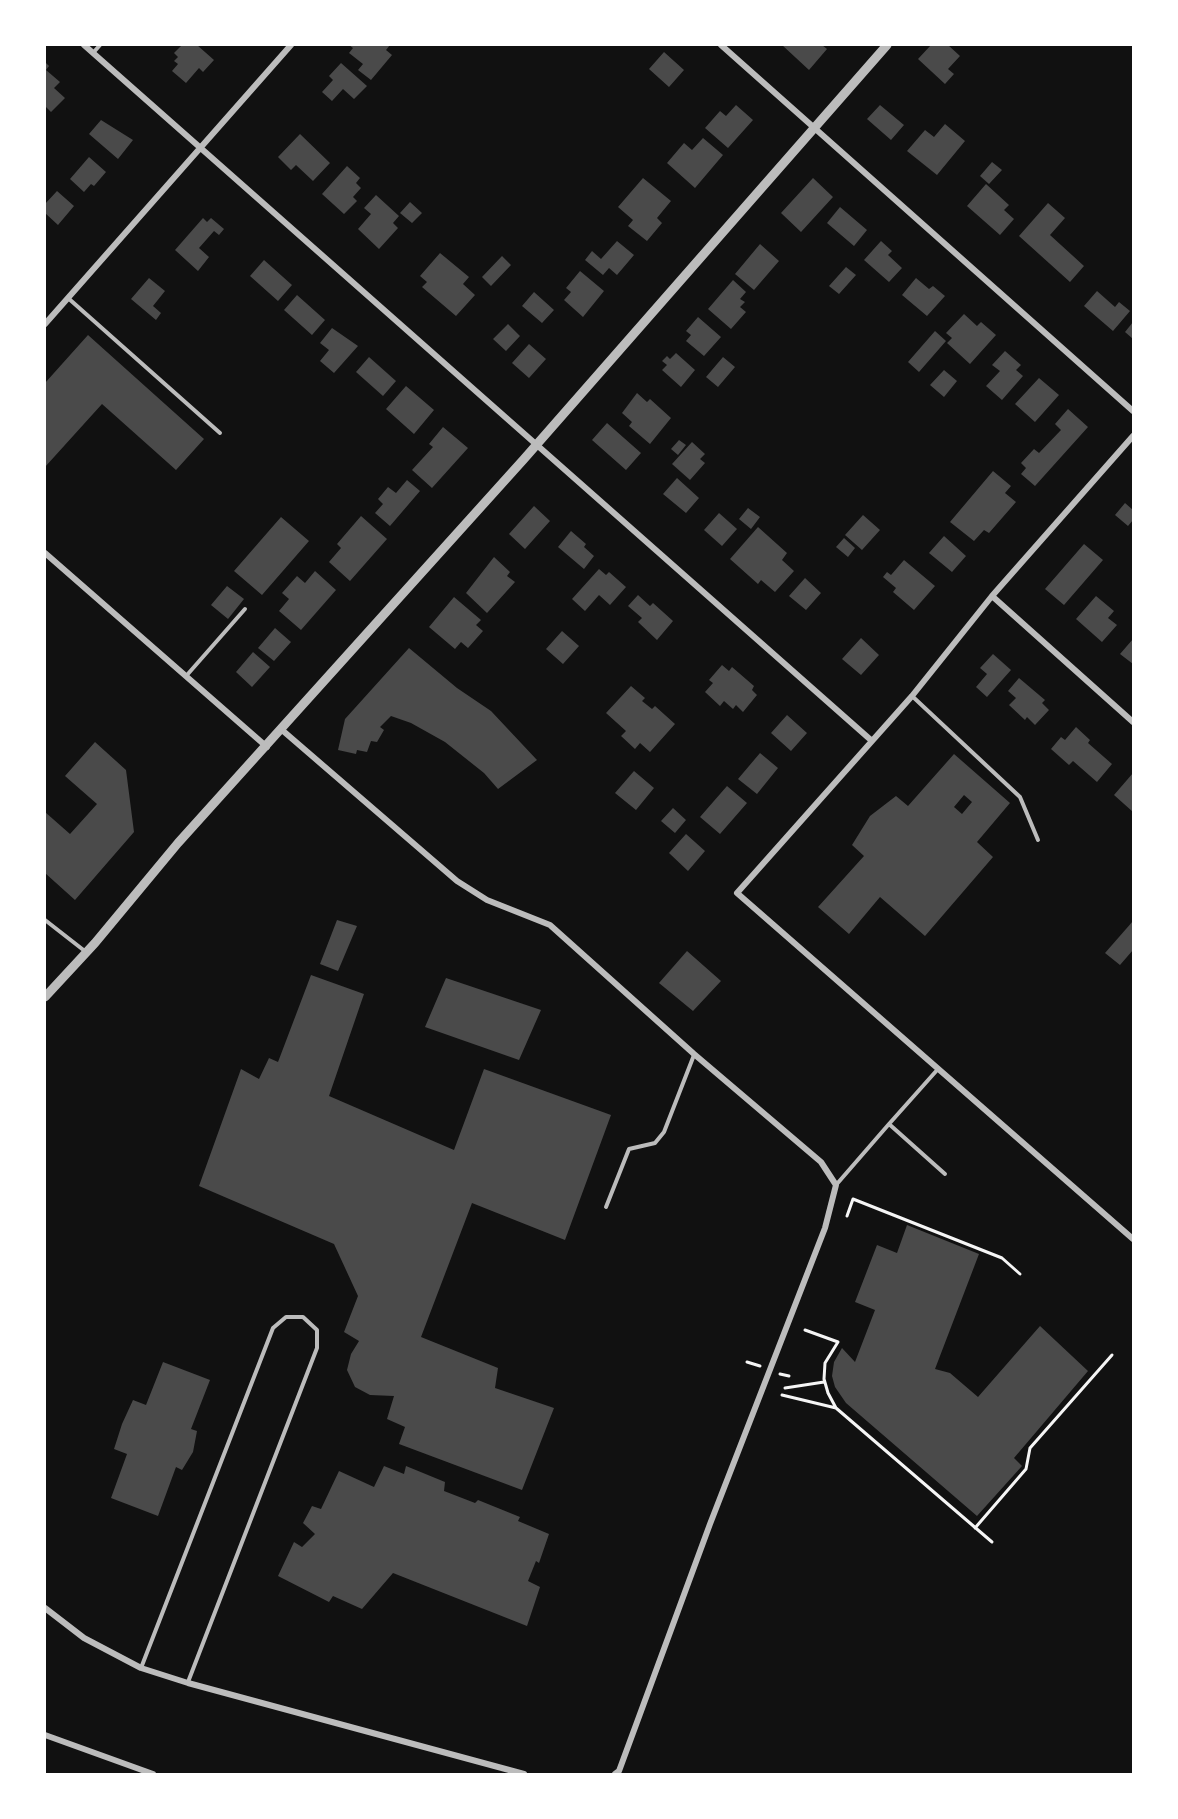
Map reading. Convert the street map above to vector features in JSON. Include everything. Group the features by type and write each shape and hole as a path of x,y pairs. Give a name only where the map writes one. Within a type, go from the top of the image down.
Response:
{"street":[{"path":"84,45 872,741"},
{"path":"45,324 291,45"},
{"path":"721,45 1133,411"},
{"path":"45,997 87,952 178,843 267,747 536,445 887,45"},
{"path":"1133,436 992,596 912,696 737,894 1133,1239"},
{"path":"45,553 267,747"},
{"path":"992,596 1133,722"},
{"path":"282,730 457,881 487,900 550,925 694,1054 821,1162 836,1185 825,1228 617,1772"},
{"path":"45,1608 84,1638 141,1668 188,1683 524,1774"},
{"path":"45,1735 153,1774"}],"lane":[{"path":"93,53 100,45"},
{"path":"68,298 220,433"},
{"path":"187,675 245,609"},
{"path":"912,696 1020,798 1038,840"},
{"path":"45,920 87,952"},
{"path":"606,1207 629,1149 655,1143 664,1132 694,1054"},
{"path":"836,1185 938,1069"},
{"path":"889,1124 945,1174"},
{"path":"141,1668 273,1328 286,1317 303,1317 317,1330 317,1348 188,1683"}],"path":[{"path":"847,1216 853,1200 1002,1258 1020,1274"},
{"path":"805,1330 838,1342 825,1363 825,1382 836,1408 992,1542"},
{"path":"975,1528 1026,1469 1030,1448 1112,1355"},
{"path":"747,1362 760,1366"},
{"path":"780,1374 789,1376"},
{"path":"784,1388 825,1382"},
{"path":"782,1395 836,1408"}],"building":[{"path":"182,45 197,45 214,60 203,72 199,68 186,83 172,71 178,64 174,61 178,57 174,53"},
{"path":"349,45 390,45 386,50 392,55 371,80 358,70 363,64 349,53 353,48"},
{"path":"782,45 822,45 827,49 809,70"},
{"path":"931,45 948,45 960,56 948,69 954,74 945,84 918,59"},
{"path":"664,52 684,70 669,87 649,69"},
{"path":"45,62 49,66 46,70 60,82 54,88 65,98 51,112 45,106"},
{"path":"341,63 367,86 354,99 343,89 332,101 322,92 333,80 329,76"},
{"path":"736,105 753,120 728,148 705,128 720,111 726,116"},
{"path":"880,105 904,125 891,140 867,119"},
{"path":"101,120 133,140 118,159 89,134"},
{"path":"945,124 965,141 937,175 907,151 925,130 934,137"},
{"path":"300,134 330,163 313,181 296,165 291,170 278,157"},
{"path":"703,138 723,155 695,188 667,163 684,143 692,150"},
{"path":"89,157 106,172 94,186 91,184 84,192 70,179"},
{"path":"992,162 1002,170 989,184 980,176"},
{"path":"347,166 360,178 356,183 361,188 353,197 357,201 344,214 322,194"},
{"path":"643,178 671,201 657,218 662,223 647,241 628,226 633,220 618,207"},
{"path":"813,178 833,197 801,232 781,213"},
{"path":"986,184 1009,205 1004,210 1014,219 1000,235 967,206"},
{"path":"57,191 74,206 58,225 45,213 45,204"},
{"path":"376,195 399,216 393,223 398,228 379,249 358,229 371,214 364,208"},
{"path":"410,202 422,213 412,223 400,213"},
{"path":"1048,203 1065,218 1050,235 1084,266 1070,282 1019,236"},
{"path":"840,207 867,230 854,246 827,223"},
{"path":"203,218 207,222 211,218 224,229 219,235 214,231 199,248 209,257 198,271 175,250"},
{"path":"617,241 634,255 617,275 609,268 603,275 585,260 592,251 601,259"},
{"path":"881,241 892,251 888,255 902,268 889,282 864,260"},
{"path":"760,244 779,261 754,290 735,274"},
{"path":"440,253 469,277 463,284 475,295 456,316 422,287 427,282 420,276"},
{"path":"502,256 511,265 491,286 482,277"},
{"path":"264,260 292,285 278,301 250,276"},
{"path":"846,267 856,275 839,294 829,286"},
{"path":"580,271 604,291 583,317 564,300 571,292 566,288"},
{"path":"149,278 165,291 153,306 161,313 156,320 131,299"},
{"path":"916,278 929,289 933,286 945,296 927,316 902,295"},
{"path":"733,280 746,292 740,299 745,302 740,307 746,312 731,329 708,309"},
{"path":"1097,291 1115,307 1119,302 1130,311 1113,331 1084,306"},
{"path":"534,292 554,310 542,323 522,306"},
{"path":"297,295 325,320 312,335 284,310"},
{"path":"964,314 977,326 981,322 996,335 970,364 947,343 952,338 946,333"},
{"path":"698,317 721,337 704,356 686,341 691,335 686,331"},
{"path":"1133,322 1133,339 1125,332"},
{"path":"508,324 520,336 506,351 493,339"},
{"path":"332,328 358,346 334,373 320,361 329,350 320,343"},
{"path":"935,331 946,341 919,372 908,362"},
{"path":"88,335 204,439 176,470 102,404 45,467 45,383"},
{"path":"529,344 546,359 529,378 512,363"},
{"path":"1005,351 1021,365 1016,370 1023,376 1002,400 986,386 1000,371 992,365"},
{"path":"676,353 695,370 681,387 662,370 667,365 662,361 667,356 670,359"},
{"path":"369,357 396,381 383,396 356,372"},
{"path":"723,357 735,367 718,387 706,377"},
{"path":"944,370 957,381 944,397 930,385"},
{"path":"1039,378 1059,395 1035,422 1015,404"},
{"path":"406,386 434,410 414,434 386,409"},
{"path":"637,393 647,402 650,399 671,418 650,444 629,426 632,422 622,413"},
{"path":"1068,409 1088,427 1035,486 1021,474 1026,468 1021,463 1034,449 1039,453 1061,430 1055,424"},
{"path":"607,423 641,453 626,470 592,440"},
{"path":"443,427 468,448 432,488 412,470 433,447 429,444"},
{"path":"679,440 686,445 678,455 671,449"},
{"path":"692,442 705,454 700,459 705,463 690,480 672,464"},
{"path":"993,471 1011,486 1005,493 1016,502 989,533 984,530 974,541 950,522"},
{"path":"677,478 699,498 686,513 663,494"},
{"path":"407,480 420,491 390,526 375,513 383,504 378,499 388,487 396,493"},
{"path":"1125,503 1133,510 1133,520 1128,526 1115,515"},
{"path":"534,506 550,521 525,549 509,534"},
{"path":"748,508 760,517 751,529 739,519"},
{"path":"719,513 737,529 722,546 704,530"},
{"path":"863,515 880,530 862,550 845,535"},
{"path":"361,516 387,539 350,581 329,562 341,548 337,544"},
{"path":"281,517 309,541 262,595 234,571"},
{"path":"758,527 787,553 782,560 794,571 775,592 761,580 758,584 730,559"},
{"path":"571,531 586,544 584,547 594,556 584,569 558,547"},
{"path":"944,536 966,556 952,572 929,553"},
{"path":"844,538 855,548 848,557 836,547"},
{"path":"1084,544 1103,560 1064,605 1045,589"},
{"path":"494,557 510,572 507,576 515,582 487,613 466,593"},
{"path":"904,560 935,586 914,610 893,592 896,588 883,577 887,572 891,575"},
{"path":"599,569 606,575 609,572 626,587 610,605 599,595 585,611 572,599"},
{"path":"315,571 336,590 301,630 279,611 289,599 282,593 297,576 305,583"},
{"path":"805,578 821,593 806,610 789,596"},
{"path":"227,586 244,599 228,619 211,605"},
{"path":"638,595 650,606 653,603 673,621 657,640 638,622 642,618 628,606"},
{"path":"1096,596 1114,611 1108,618 1117,625 1102,642 1076,619"},
{"path":"454,597 481,620 476,625 483,631 468,648 461,642 455,649 429,627"},
{"path":"275,628 291,642 274,661 258,648"},
{"path":"562,631 579,646 563,664 546,649"},
{"path":"861,638 879,655 861,675 842,659"},
{"path":"1133,639 1133,664 1120,654"},
{"path":"409,648 457,688 491,711 537,760 498,789 484,773 445,742 411,723 391,716 380,727 384,730 377,742 371,741 367,752 357,750 356,754 338,750 345,719"},
{"path":"253,652 270,667 252,687 236,672"},
{"path":"993,654 1011,670 987,697 976,687 987,674 980,668"},
{"path":"722,665 729,671 732,667 754,686 752,690 757,695 743,712 736,705 733,709 724,701 720,706 705,692 713,683 709,680"},
{"path":"1019,678 1045,700 1042,703 1049,710 1035,725 1027,717 1025,720 1009,705 1016,698 1008,691"},
{"path":"631,686 645,698 642,701 652,709 655,706 675,724 650,752 640,743 635,749 621,736 626,731 606,713"},
{"path":"787,715 807,733 791,751 771,733"},
{"path":"1076,727 1090,740 1088,743 1112,764 1097,782 1073,761 1069,765 1051,749 1061,737 1065,740"},
{"path":"95,742 126,770 134,832 75,900 45,873 45,812 70,834 97,804 65,776"},
{"path":"760,753 778,768 757,794 738,779"},
{"path":"954,754 1010,803 977,842 993,857 925,936 880,897 849,934 818,907 864,856 852,845 870,816 896,796 908,806","holes":["964,795 972,802 962,814 954,807"]},
{"path":"634,771 654,788 636,810 615,793"},
{"path":"1133,773 1133,812 1114,795"},
{"path":"727,786 747,803 720,834 700,817"},
{"path":"673,808 686,820 675,833 661,821"},
{"path":"686,834 705,851 688,871 669,853"},
{"path":"337,920 357,926 338,971 320,964"},
{"path":"1133,921 1133,950 1120,965 1105,953"},
{"path":"687,951 721,981 693,1011 659,983"},
{"path":"311,975 364,994 329,1096 454,1150 484,1069 611,1115 565,1240 472,1203 421,1337 498,1368 495,1388 554,1408 522,1490 399,1444 405,1427 387,1419 394,1396 370,1395 355,1387 347,1370 351,1354 359,1341 344,1332 358,1296 334,1244 199,1186 241,1069 259,1079 269,1058 278,1062"},
{"path":"446,978 541,1010 519,1060 425,1027"},
{"path":"907,1225 979,1254 935,1369 950,1373 978,1397 1040,1326 1088,1371 1014,1458 1022,1466 977,1516 846,1403 835,1387 832,1376 834,1362 842,1348 855,1362 875,1310 855,1302 877,1245 897,1253"},
{"path":"163,1362 210,1380 191,1429 197,1431 193,1452 182,1470 176,1467 158,1516 111,1498 127,1454 114,1449 122,1424 133,1400 146,1405"},
{"path":"384,1466 404,1474 406,1466 445,1482 444,1491 475,1503 478,1500 520,1517 518,1521 549,1534 539,1563 536,1561 528,1581 540,1587 527,1626 393,1573 362,1609 333,1596 329,1602 278,1576 294,1542 302,1547 315,1534 303,1523 312,1506 321,1509 339,1471 374,1487"}]}
